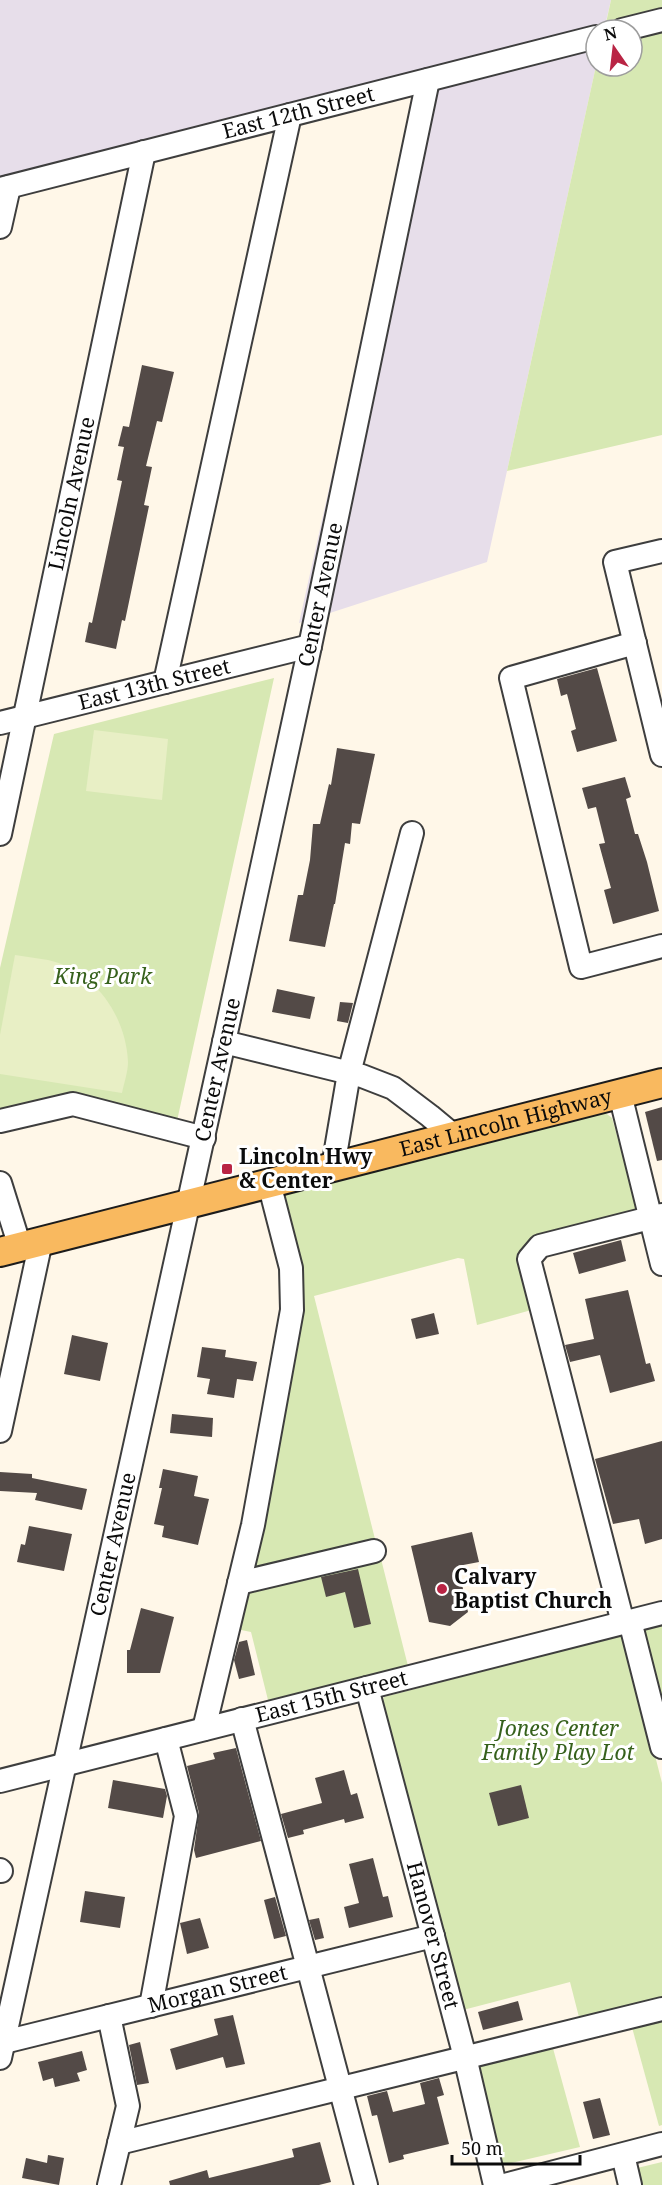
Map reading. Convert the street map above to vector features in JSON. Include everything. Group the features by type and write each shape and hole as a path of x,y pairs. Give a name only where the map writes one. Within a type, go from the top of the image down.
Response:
{"main road":[{"name":"East Lincoln Highway","path":"21,1247 662,1083"}],"street":[{"path":"644,24 662,20"},
{"name":"East 12th Street","path":"4,188 584,40"},
{"name":"Center Avenue","path":"2,2050 204,1138 428,80"},
{"path":"165,682 290,115"},
{"name":"Lincoln Avenue","path":"0,834 144,152"},
{"path":"0,227 4,188"},
{"path":"662,551 615,562 662,754"},
{"path":"635,643 511,678 581,967 662,946"},
{"name":"East 13th Street","path":"0,723 310,646"},
{"path":"333,1167 349,1073 412,833"},
{"path":"224,1042 362,1076 393,1088 454,1136"},
{"path":"620,1094 656,1216 662,1264"},
{"path":"0,1121 72,1104 204,1138"},
{"path":"0,1183 5,1216 21,1247 0,1431"},
{"path":"204,1729 253,1524 292,1310 291,1268 269,1184"},
{"path":"656,1216 540,1246 528,1259 662,1747"},
{"path":"239,1583 374,1551"},
{"name":"East 15th Street","path":"0,1781 662,1613"},
{"name":"Hanover Street","path":"367,1688 465,2057 495,2185"},
{"path":"242,1719 366,2185"},
{"path":"151,2006 186,1816 166,1739"},
{"name":"Morgan Street","path":"2,2050 109,2016 433,1936"},
{"path":"119,2143 662,2008"},
{"path":"109,2016 128,2106 109,2185"},
{"path":"505,2185 662,2144"},
{"path":"623,2155 630,2185"}],"shaded area":[{"path":"0,0 611,0 607,18 584,18 584,78 593,78 487,562 299,623 417,94 0,200"}],"green space":[{"path":"611,0 662,0 662,9 626,18 607,18"},
{"path":"662,28 662,435 507,471 593,78 644,78 644,32"},
{"name":"King Park","path":"274,678 177,1121 70,1093 0,1110 0,968 54,734"},
{"path":"94,730 168,739 162,800 86,791"},
{"path":"15,955 65,965 93,984 104,997 114,1012 126,1045 128,1066 122,1093 0,1074 0,1035"},
{"path":"603,1111 612,1118 639,1214 537,1241 535,1309 477,1325 464,1259 458,1258 314,1296 376,1543 250,1574 299,1297 279,1194"},
{"path":"380,1555 408,1666 268,1700 251,1632 236,1629 244,1588"},
{"path":"662,1624 662,1714 643,1632 647,1628"},
{"name":"Jones Center Family Play Lot","path":"623,1635 662,1783 662,2005 581,2025 570,1982 463,2010 382,1704 384,1697"},
{"path":"662,2013 662,2125 659,2126 630,2020"},
{"path":"551,2041 580,2147 503,2165 475,2062"},
{"path":"662,2162 662,2185 636,2185 633,2169"}],"building":[{"path":"142,365 174,372 162,422 157,421 146,466 152,467 144,505 149,506 125,621 122,620 116,649 85,642 89,622 92,623 122,481 117,480 124,447 118,446 123,426 129,427"},
{"path":"597,668 617,741 577,752 571,731 576,729 567,694 561,696 557,679"},
{"path":"337,748 375,754 360,824 352,823 350,844 345,843 325,947 289,941 298,895 303,895 310,860 313,824 320,824 329,784 331,785"},
{"path":"625,777 631,797 626,799 635,834 638,834 647,862 659,911 613,924 604,890 611,888 599,844 605,843 596,807 588,809 582,788"},
{"path":"277,989 315,997 310,1019 272,1012"},
{"path":"340,1002 353,1003 348,1023 337,1021"},
{"path":"662,1107 662,1160 657,1161 645,1112"},
{"path":"621,1240 626,1261 579,1274 573,1253"},
{"path":"628,1290 646,1364 650,1363 655,1381 610,1393 600,1355 570,1362 565,1345 594,1339 585,1299"},
{"path":"434,1313 439,1334 416,1339 411,1319"},
{"path":"72,1335 108,1343 100,1381 64,1374"},
{"path":"202,1347 226,1350 225,1357 257,1362 253,1381 237,1379 234,1398 207,1394 210,1379 197,1377"},
{"path":"172,1414 213,1418 212,1437 170,1433"},
{"path":"662,1441 662,1539 645,1544 639,1519 613,1524 595,1459"},
{"path":"163,1469 198,1476 194,1496 209,1499 198,1545 162,1537 164,1526 154,1524 162,1488 159,1488"},
{"path":"0,1472 32,1474 32,1478 87,1489 82,1510 35,1500 37,1493 0,1491"},
{"path":"29,1526 72,1534 64,1571 17,1562 21,1544 25,1545"},
{"name":"Calvary Baptist Church","path":"472,1532 479,1562 458,1566 468,1612 450,1626 429,1622 411,1546"},
{"path":"358,1569 371,1624 354,1628 345,1592 326,1597 321,1577"},
{"path":"141,1608 174,1617 160,1673 127,1673 127,1650 130,1650"},
{"path":"247,1640 255,1675 239,1679 234,1660 239,1642"},
{"path":"236,1748 261,1841 196,1858 194,1850 199,1813 187,1766 215,1759 213,1753"},
{"path":"344,1770 351,1795 357,1793 364,1818 345,1823 344,1819 303,1830 304,1834 288,1838 281,1814 322,1803 315,1778"},
{"path":"113,1780 165,1789 167,1796 163,1818 108,1808"},
{"path":"521,1785 529,1818 498,1826 489,1793"},
{"path":"373,1858 383,1897 388,1896 393,1917 349,1928 344,1907 359,1903 349,1864"},
{"path":"85,1891 125,1897 120,1928 80,1922"},
{"path":"275,1897 286,1936 274,1939 264,1900"},
{"path":"200,1918 209,1948 187,1954 180,1923"},
{"path":"319,1918 324,1938 315,1940 309,1920"},
{"path":"518,2001 523,2020 483,2030 478,2012"},
{"path":"233,2015 245,2064 226,2068 223,2057 176,2070 170,2049 218,2035 214,2019"},
{"path":"140,2042 149,2083 137,2085 129,2045"},
{"path":"82,2051 87,2070 77,2073 80,2081 55,2087 53,2078 43,2081 38,2062"},
{"path":"439,2078 444,2095 437,2097 449,2144 403,2155 404,2159 389,2163 377,2115 372,2116 367,2096 387,2091 393,2112 425,2104 420,2083"},
{"path":"600,2098 610,2135 593,2139 583,2102"},
{"path":"320,2142 331,2182 319,2185 170,2185 169,2181 207,2170 209,2178 294,2157 292,2149"},
{"path":"48,2155 64,2158 59,2185 22,2178 26,2158 47,2163"}],"place":[{"name":"Lincoln Hwy & Center","path":"227,1169"},
{"name":"Calvary Baptist Church","path":"442,1589"}]}
